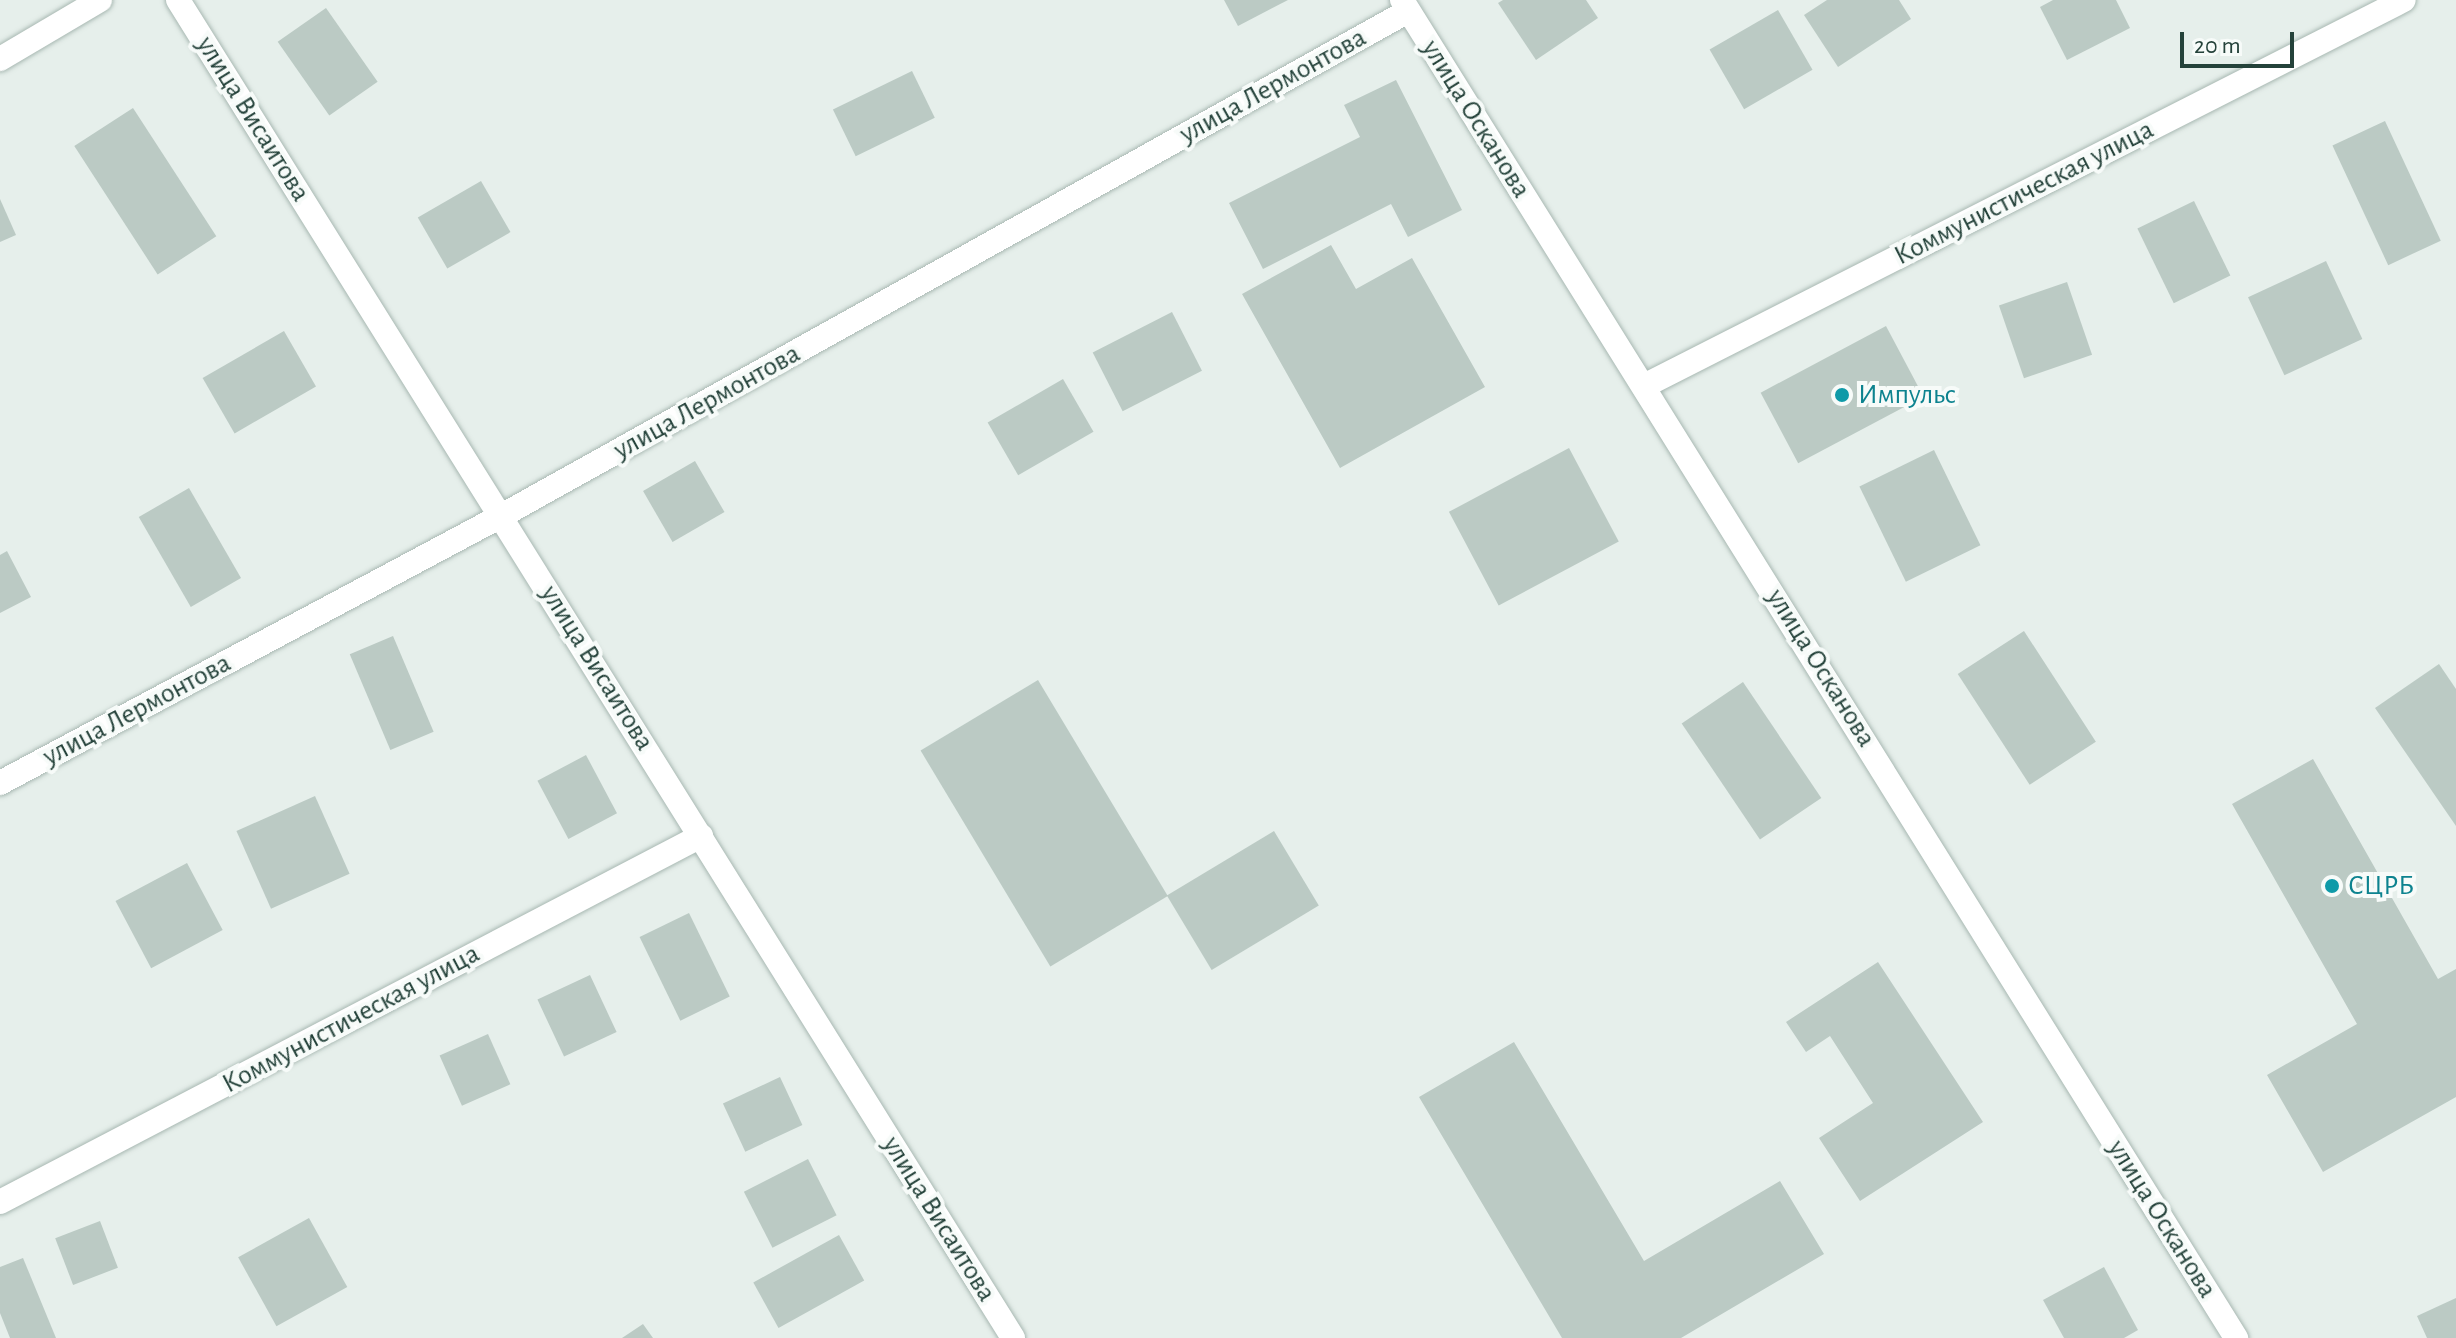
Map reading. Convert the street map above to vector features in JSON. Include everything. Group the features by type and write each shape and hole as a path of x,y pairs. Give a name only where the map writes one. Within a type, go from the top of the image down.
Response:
{"street":[{"path":"0,59 100,0"},
{"name":"улица Висаитова","path":"178,0 503,515 1013,1338"},
{"name":"Коммунистическая улица","path":"1644,386 2404,0"},
{"name":"улица Лермонтова","path":"0,783 503,515 1405,5"},
{"name":"улица Осканова","path":"1405,5 2236,1338"},
{"name":"Коммунистическая улица","path":"0,1202 701,836"}],"building":[{"path":"1224,0 1288,0 1238,26"},
{"path":"1503,0 1586,0 1598,18 1536,60 1498,3"},
{"path":"1827,0 1899,0 1911,19 1838,67 1804,15"},
{"path":"2053,0 2116,0 2130,28 2067,60 2040,7"},
{"path":"326,8 378,82 329,116 278,42"},
{"path":"1778,10 1812,70 1744,109 1710,50"},
{"path":"912,71 935,118 856,156 833,110"},
{"path":"1396,80 1462,210 1408,237 1391,204 1263,269 1229,203 1360,137 1344,105"},
{"path":"133,108 216,236 158,274 74,146"},
{"path":"2385,121 2441,241 2388,265 2332,146"},
{"path":"481,181 510,232 447,269 418,218"},
{"path":"0,199 16,235 0,242"},
{"path":"2194,201 2230,276 2174,303 2137,229"},
{"path":"1331,245 1356,289 1412,258 1485,387 1340,468 1242,294"},
{"path":"2326,261 2362,339 2284,375 2248,297"},
{"path":"2067,282 2092,355 2024,378 1999,305"},
{"path":"1172,312 1202,371 1123,411 1093,352"},
{"name":"Импульс","path":"1886,326 1924,397 1798,463 1761,393"},
{"path":"284,331 316,386 235,433 203,378"},
{"path":"1063,379 1094,432 1018,475 988,423"},
{"path":"1569,448 1619,542 1499,605 1449,512"},
{"path":"1934,450 1980,545 1906,582 1859,486"},
{"path":"695,461 724,512 673,542 643,491"},
{"path":"189,488 241,578 191,607 139,517"},
{"path":"7,551 31,597 0,613 0,555"},
{"path":"2024,631 2096,742 2030,785 1958,674"},
{"path":"393,636 434,732 390,750 350,654"},
{"path":"2439,664 2456,689 2456,826 2375,708"},
{"path":"1038,680 1168,896 1050,967 921,751"},
{"path":"1743,682 1821,798 1760,839 1682,723"},
{"path":"586,755 617,813 568,839 537,781"},
{"name":"СЦРБ","path":"2313,759 2438,979 2456,969 2456,1097 2323,1172 2267,1075 2357,1024 2232,804"},
{"path":"315,796 350,874 271,909 236,831"},
{"path":"1274,831 1319,906 1212,970 1167,895"},
{"path":"187,863 223,930 151,968 115,901"},
{"path":"689,913 730,997 680,1021 640,937"},
{"path":"1878,962 1983,1122 1860,1201 1819,1138 1873,1103 1830,1036 1806,1052 1786,1022"},
{"path":"590,975 617,1032 564,1057 537,1000"},
{"path":"488,1034 510,1084 462,1106 440,1056"},
{"path":"1514,1042 1644,1261 1780,1181 1824,1254 1681,1338 1562,1338 1419,1097"},
{"path":"780,1077 802,1125 745,1152 723,1104"},
{"path":"808,1159 837,1215 772,1248 744,1192"},
{"path":"309,1218 347,1287 276,1326 238,1257"},
{"path":"100,1221 118,1268 73,1285 55,1238"},
{"path":"839,1235 864,1280 778,1328 753,1283"},
{"path":"23,1258 56,1338 10,1338 0,1313 0,1267"},
{"path":"2104,1267 2138,1330 2124,1338 2064,1338 2043,1300"},
{"path":"2456,1298 2456,1338 2427,1338 2417,1316"},
{"path":"643,1324 653,1338 622,1338"}],"place":[{"name":"Импульс","path":"1842,395"},
{"name":"СЦРБ","path":"2332,886"}]}
